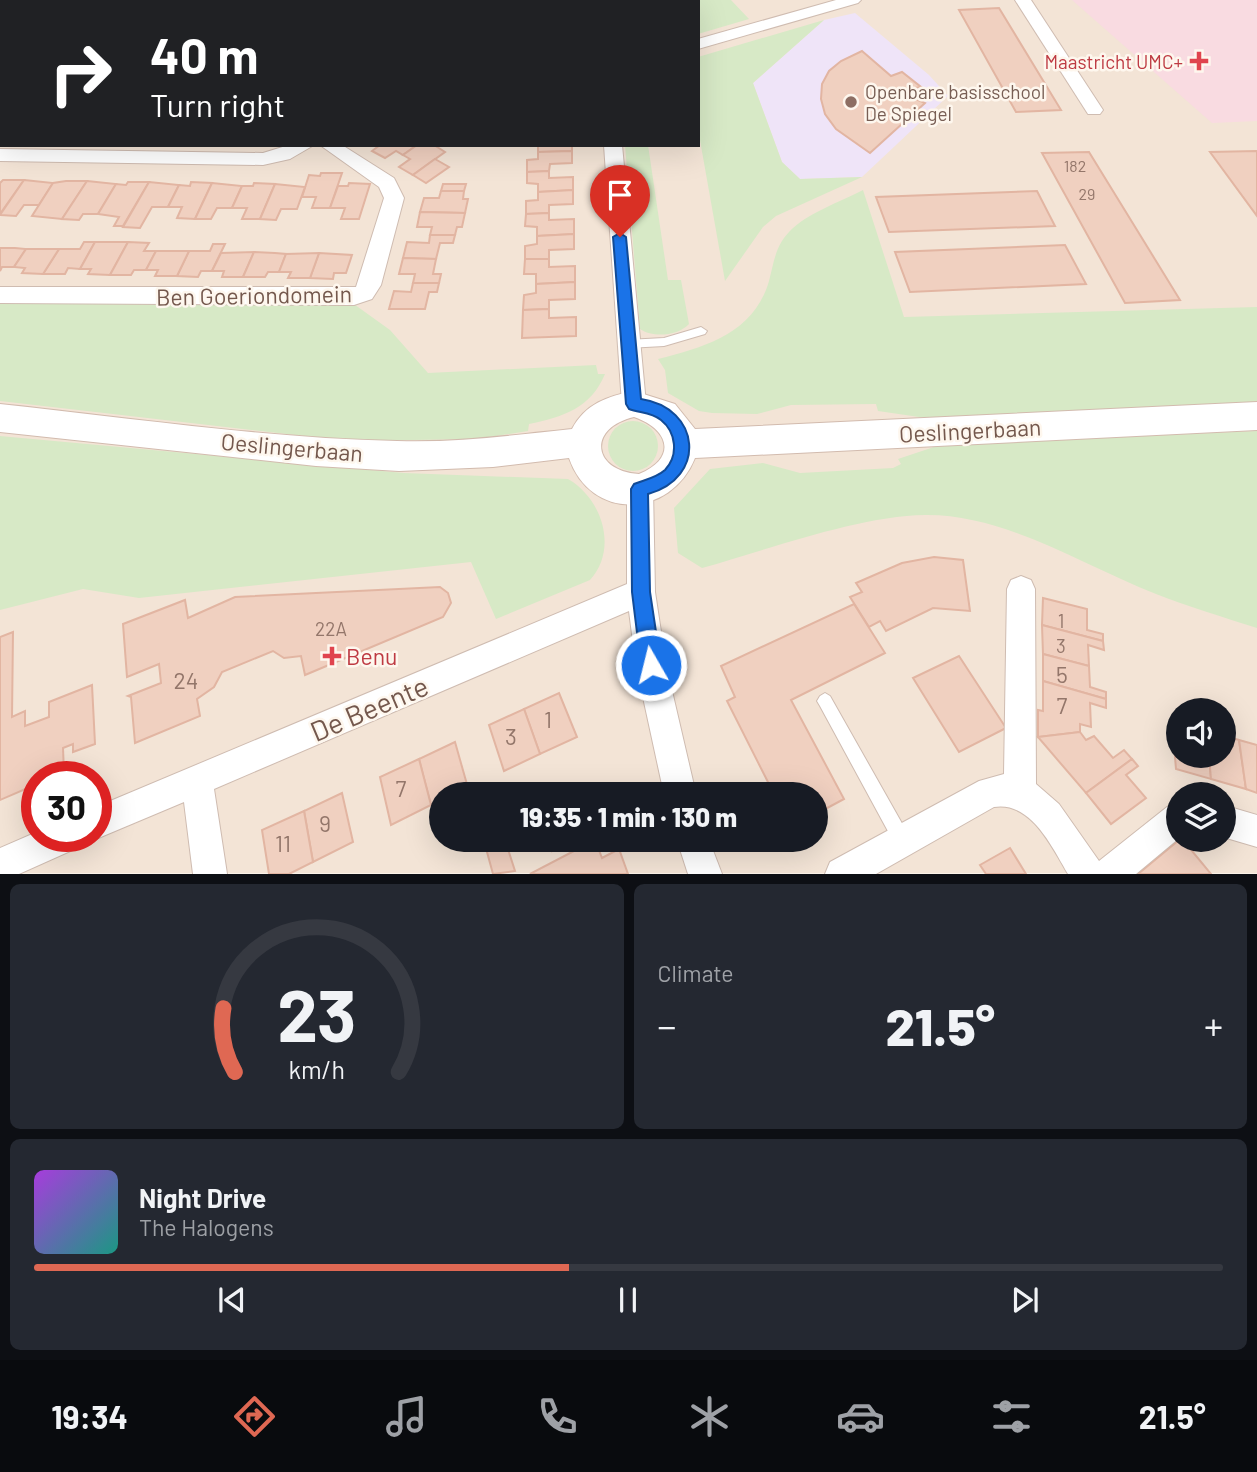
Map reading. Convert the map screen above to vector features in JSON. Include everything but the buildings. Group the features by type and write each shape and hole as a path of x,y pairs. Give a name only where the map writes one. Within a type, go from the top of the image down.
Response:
{"main road":[{"path":"634,404 650,407 666,415 677,427 682,444 680,461 671,475 656,485 640,489 618,487 601,479 586,459 584,442 591,425 604,412 634,404"},
{"name":"Oeslingerbaan","path":"682,444 1257,416"},
{"name":"Oeslingerbaan","path":"0,418 316,451 398,456 482,453 584,442"}],"street":[{"path":"700,43 853,0"},
{"path":"1023,0 1094,110"},
{"path":"0,155 64,150 263,159 283,155 301,147"},
{"name":"Ben Goeriondomein","path":"0,295 354,298 364,293 370,285 394,198 387,183 332,147"},
{"path":"613,147 627,344 634,404"},
{"path":"640,489 641,592 651,665 677,782"},
{"path":"1020,791 1021,589"},
{"name":"De Beente","path":"112,816 641,592"},
{"path":"197,780 210,873"},
{"path":"842,873 990,792 1006,788 1020,791 1043,811 1088,873"},
{"path":"1236,825 1257,831"},
{"path":"1109,873 1166,828"},
{"path":"0,864 28,852"},
{"path":"697,852 705,873"}],"lane":[{"path":"627,344 664,342 701,331"},
{"path":"825,701 902,840"}],"shaded area":[{"path":"700,0 1257,0 1257,873 0,873 0,147 700,147"},
{"name":"Maastricht UMC+","path":"1072,0 1257,0 1257,121 1212,123"},
{"name":"Openbare basisschool De Spiegel","path":"855,13 929,75 948,96 862,177 800,179 782,162 753,83 824,20"}],"green space":[{"path":"700,0 731,0 749,19 700,33"},
{"path":"824,20 753,83 782,162 800,179 862,177 776,216 763,227 725,281 700,140 700,56"},
{"path":"625,147 648,147 668,280 681,280 689,324 679,331 658,335 640,329"},
{"path":"863,190 904,317 1257,307 1257,402 926,418 878,411 876,404 791,405 757,414 712,413 699,411 668,393 665,370 658,359 710,343 740,325 762,299 778,249 789,232 814,214"},
{"path":"0,299 351,302 390,330 428,373 596,365 598,374 605,374 592,395 574,409 529,424 528,431 477,439 348,441 0,401"},
{"path":"633,421 651,428 658,446 651,464 633,471 615,464 608,446 615,428"},
{"path":"1257,431 1257,628 1156,594 1014,532 955,517 925,515 871,521 702,568 678,553 674,508 710,469 763,463 800,473 893,468 901,464 898,459 940,445"},
{"path":"0,436 404,473 568,479 590,499 598,512 605,540 603,554 599,568 590,580 496,619 471,562 139,598 83,589 0,610"}],"place":[{"name":"Maastricht UMC+","path":"1199,61"},
{"name":"Openbare basisschool De Spiegel","path":"851,102"},
{"name":"Benu","path":"332,656"}],"route":[{"path":"620,237 634,404 650,407 666,415 677,427 682,444 680,461 671,475 656,485 640,489 641,592 651,665"}]}
